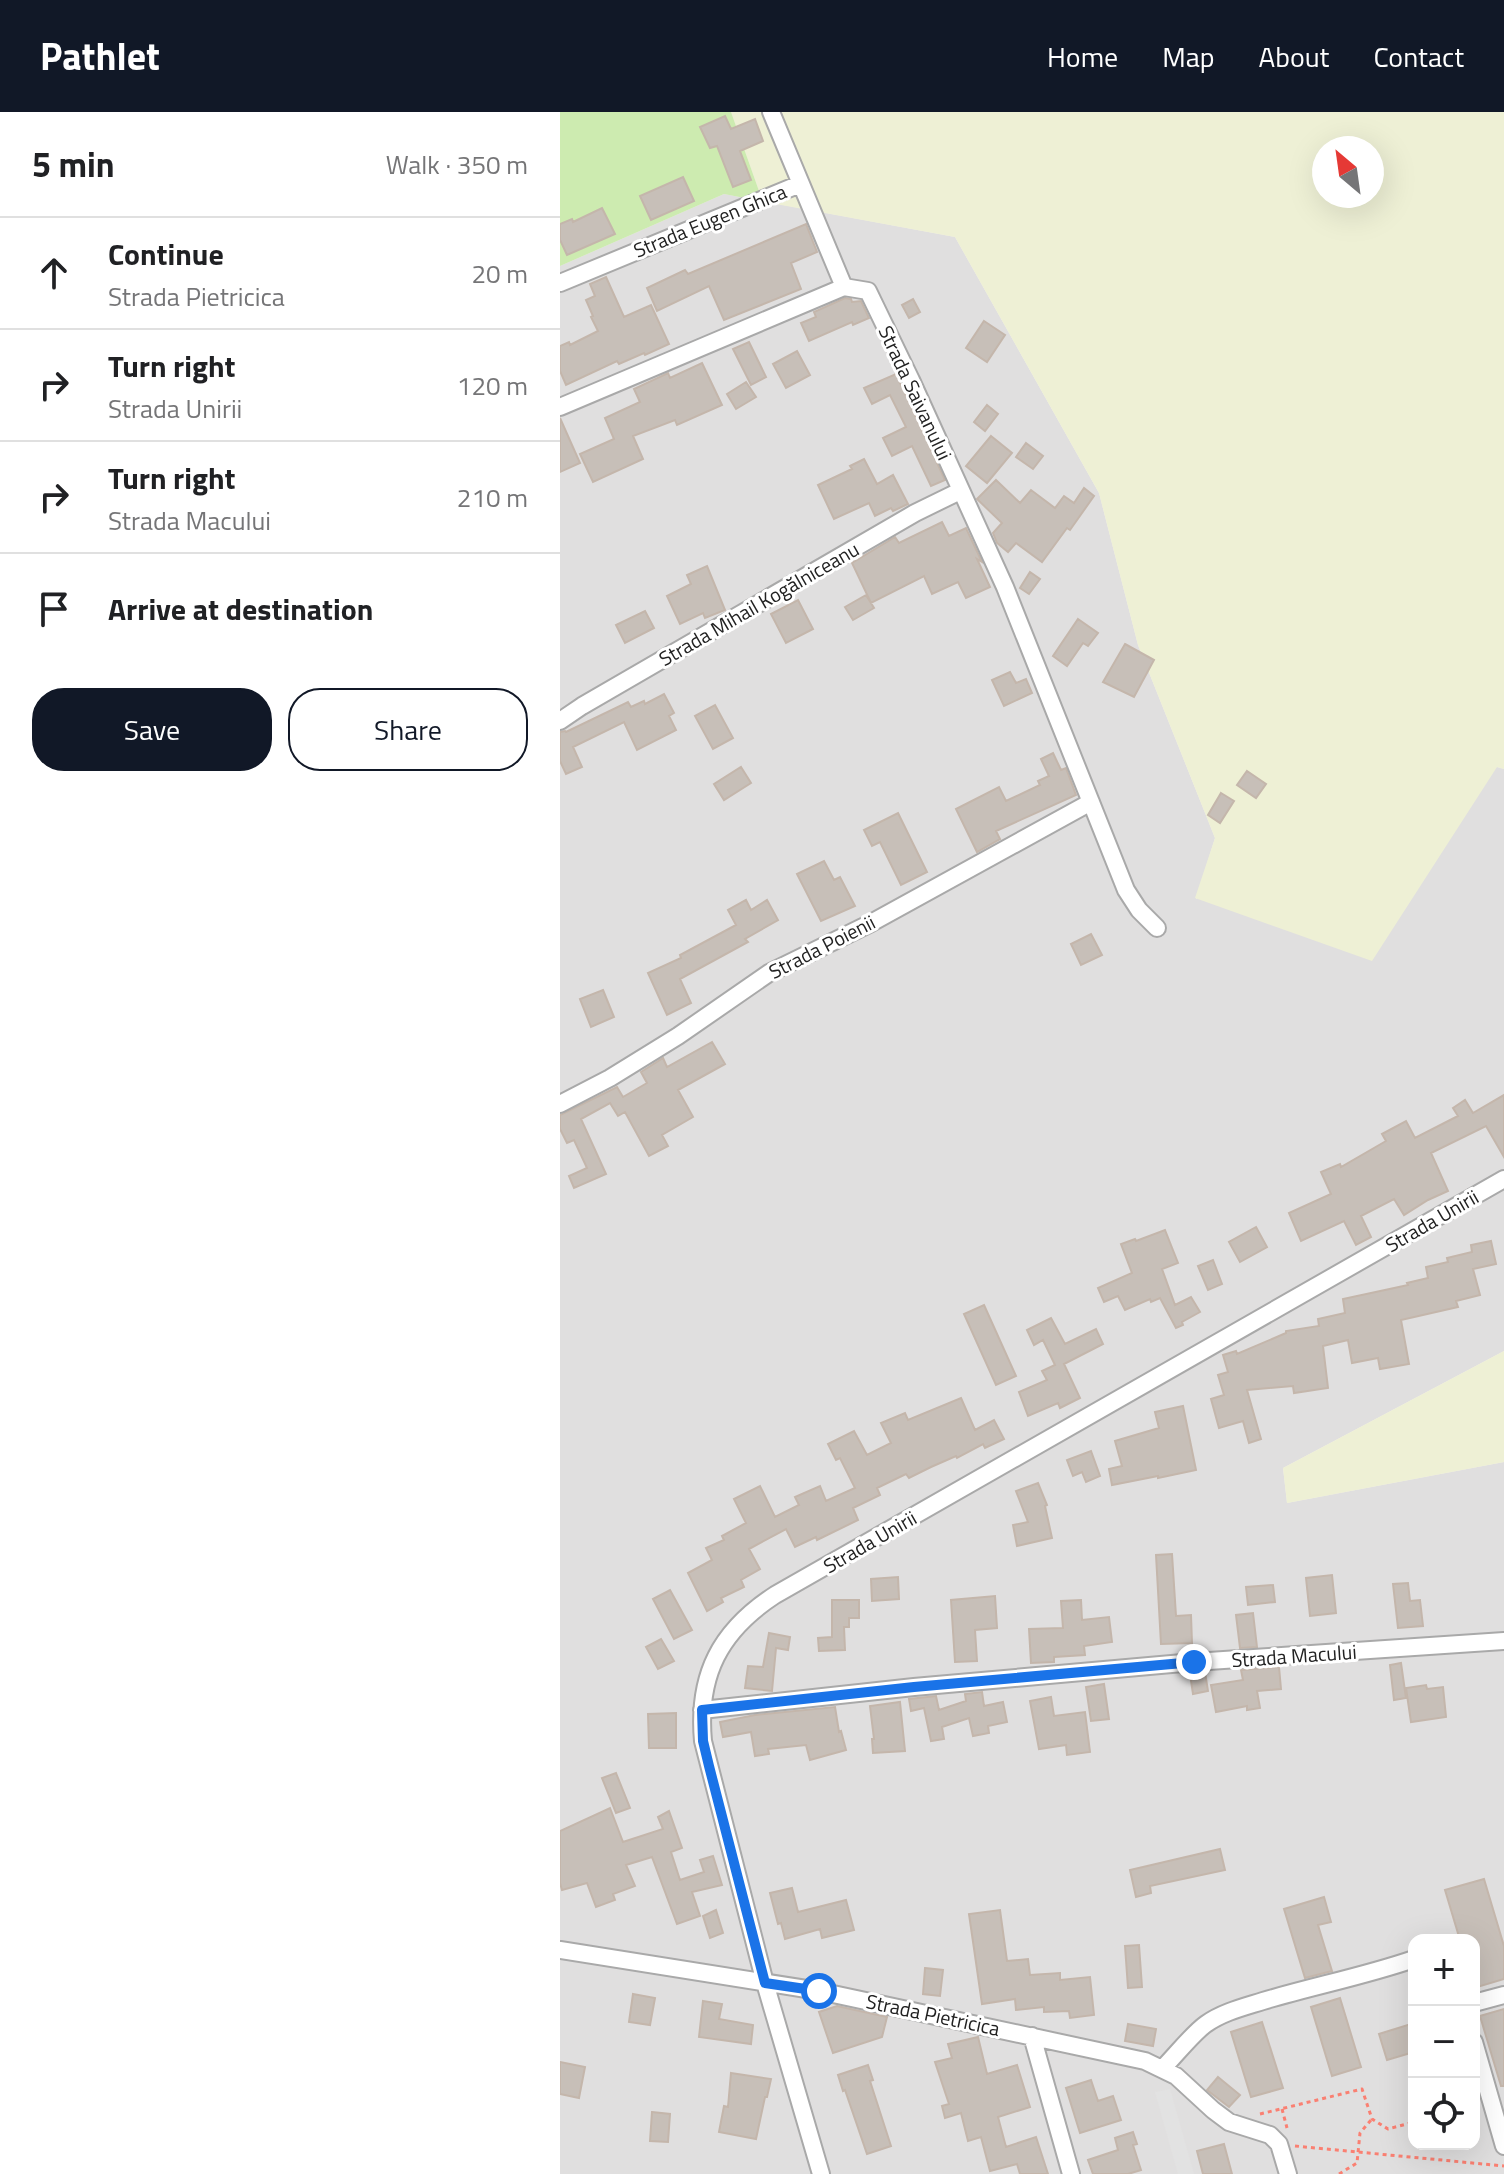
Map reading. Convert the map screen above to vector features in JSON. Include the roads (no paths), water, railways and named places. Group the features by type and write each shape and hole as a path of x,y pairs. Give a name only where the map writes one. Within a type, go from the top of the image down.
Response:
{"street":[{"path":"771,112 800,184"},
{"name":"Strada Eugen Ghica","path":"560,283 800,184 844,287"},
{"path":"560,407 844,287"},
{"name":"Strada Saivanului","path":"844,287 868,291 1005,587 1126,890 1139,910 1157,928"},
{"name":"Strada Mihail Kogălniceanu","path":"560,721 915,513 960,491"},
{"name":"Strada Poienii","path":"560,1104 667,1043 769,973 871,923 1091,802"},
{"name":"Strada Unirii","path":"821,2174 765,1983 703,1741 702,1710 707,1678 714,1659 737,1625 755,1609 1163,1372 1504,1179"},
{"name":"Strada Macului","path":"702,1710 1180,1663 1504,1641"},
{"name":"Strada Pietricica","path":"560,1950 819,1991 1133,2058 1176,2076 1229,2122 1270,2135 1279,2144 1288,2174"},
{"path":"1162,2069 1202,2027 1216,2018 1303,1989 1408,1961"},
{"path":"1480,2001 1504,1995"},
{"path":"1032,2036 1071,2174"},
{"path":"1480,2063 1504,2146"}]}
